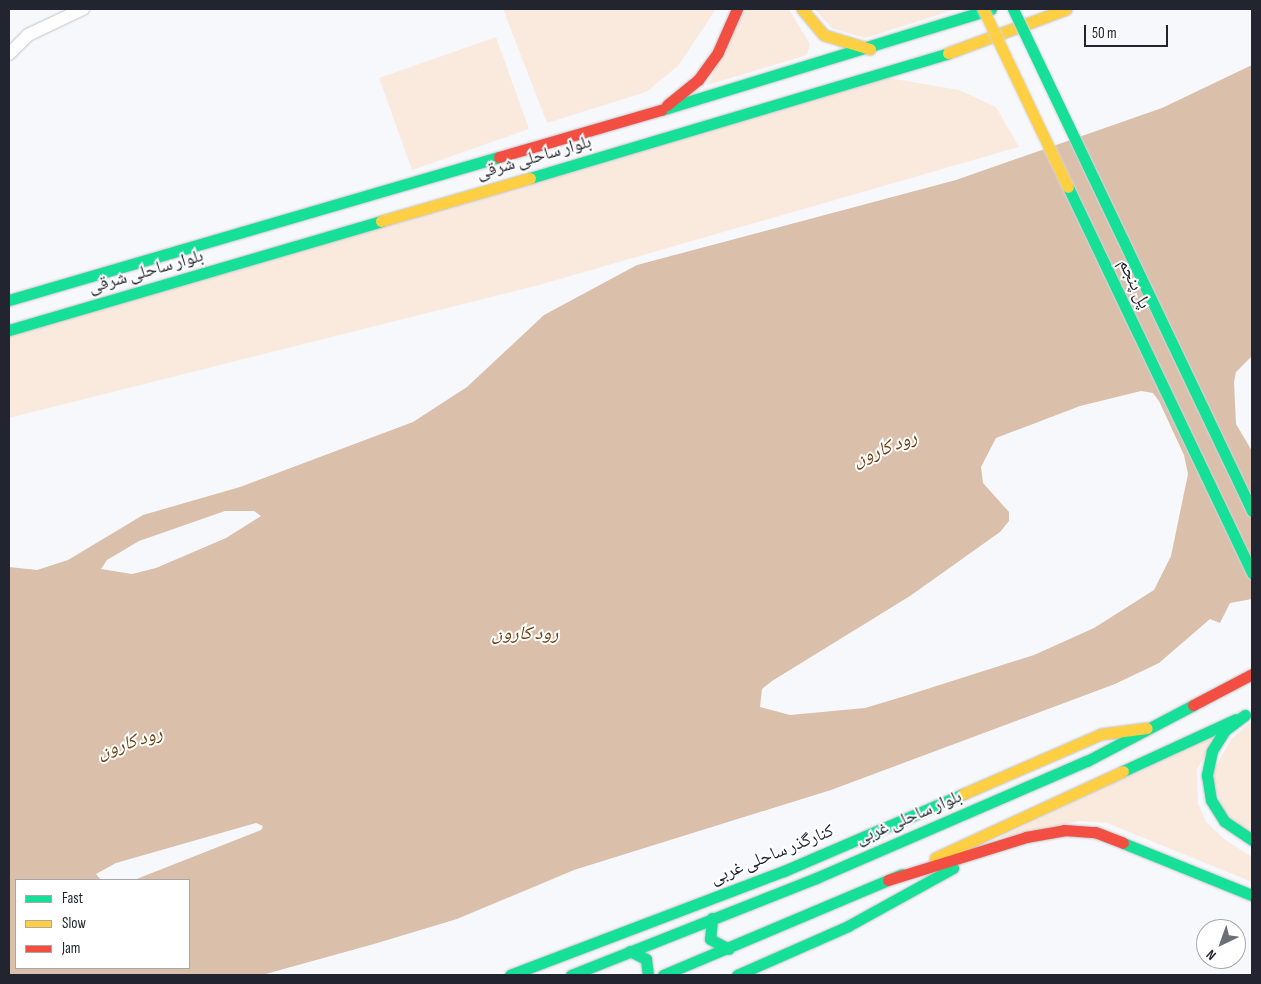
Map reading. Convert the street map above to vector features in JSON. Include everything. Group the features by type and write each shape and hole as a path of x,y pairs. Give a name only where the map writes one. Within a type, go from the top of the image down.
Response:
{"main road":[{"path":"661,110 698,80 718,52 737,9"},
{"path":"802,9 824,34 870,49"},
{"name":"پل پنجم","path":"983,9 1252,573"},
{"name":"بلوار ساحلی شرقی","path":"9,330 184,264 661,110 870,49 991,9"},
{"name":"پل پنجم","path":"1013,9 1252,511"},
{"name":"بلوار ساحلی شرقی","path":"9,300 184,264 878,76 989,40 1066,9"},
{"name":"بلوار ساحلی غربی","path":"571,975 816,878 1157,726 1252,674"},
{"path":"1249,713 1225,730 1212,751 1207,775 1211,800 1224,821 1252,840"},
{"path":"663,975 729,949 888,880 1249,713"},
{"name":"کنارگذر ساحلی غربی","path":"510,975 784,871 1101,734 1157,726"},
{"path":"888,880 1004,844 1064,830 1095,832 1252,895"},
{"path":"737,975 848,926 1004,844"},
{"path":"712,918 710,939 729,949"},
{"path":"630,951 646,959 648,975"}],"street":[{"path":"9,54 28,35 61,12 82,9"}],"shaded area":[{"path":"503,9 716,9 678,66 646,92 547,123"},
{"path":"745,9 789,9 810,44 807,55 707,85"},
{"path":"814,9 956,9 866,38 833,29"},
{"path":"496,37 529,129 412,170 379,78"},
{"path":"878,76 959,90 996,107 1019,147 539,285 9,418 9,329"},
{"path":"1252,721 1252,838 1226,824 1212,773 1231,739"},
{"path":"1221,731 1197,769 1198,804 1206,822 1224,839 1252,857 1252,882 1107,823 1080,821 996,839"}],"water":[{"name":"رود کارون","path":"1252,65 1252,356 1236,372 1234,382 1236,424 1252,451 1252,599 1230,603 1220,623 1210,619 1159,663 1115,684 831,790 574,870 457,919 262,975 9,975 9,567 37,570 68,560 143,515 240,487 413,422 467,387 544,315 637,265 956,180 1162,108","holes":["1141,391 1153,393 1159,401 1184,455 1188,474 1171,556 1154,590 1094,628 1034,655 865,708 790,715 760,707 762,689 772,681 910,596 1000,532 1009,521 1009,512 983,483 981,467 996,438 1080,406","225,511 254,511 261,516 226,538 156,568 132,574 101,569 107,560 139,541"]}],"traffic: fast":[{"path":"661,110 991,9"},
{"path":"1013,9 1252,511"},
{"path":"530,178 948,53"},
{"path":"9,300 499,157"},
{"path":"1068,187 1252,573"},
{"path":"9,330 381,221"},
{"path":"571,975 816,878 1087,761 1193,705"},
{"path":"1245,715 1225,730 1212,751 1207,775 1211,800 1224,821 1252,840"},
{"path":"1123,771 1236,719"},
{"path":"510,975 784,871 963,794"},
{"path":"1123,843 1252,895"},
{"path":"737,975 848,926 953,868"},
{"path":"663,975 902,874"},
{"path":"712,918 710,939 729,949"},
{"path":"630,951 646,959 648,975"}],"traffic: slow":[{"path":"802,9 824,35 870,49"},
{"path":"983,9 1068,187"},
{"path":"948,53 1066,9"},
{"path":"381,221 530,178"},
{"path":"963,794 1101,734 1147,728"},
{"path":"935,858 1123,771"}],"traffic: jam":[{"path":"667,105 698,80 718,52 737,9"},
{"path":"499,157 661,110"},
{"path":"1193,705 1252,674"},
{"path":"888,880 1026,837 1064,830 1095,832 1123,843"}]}
